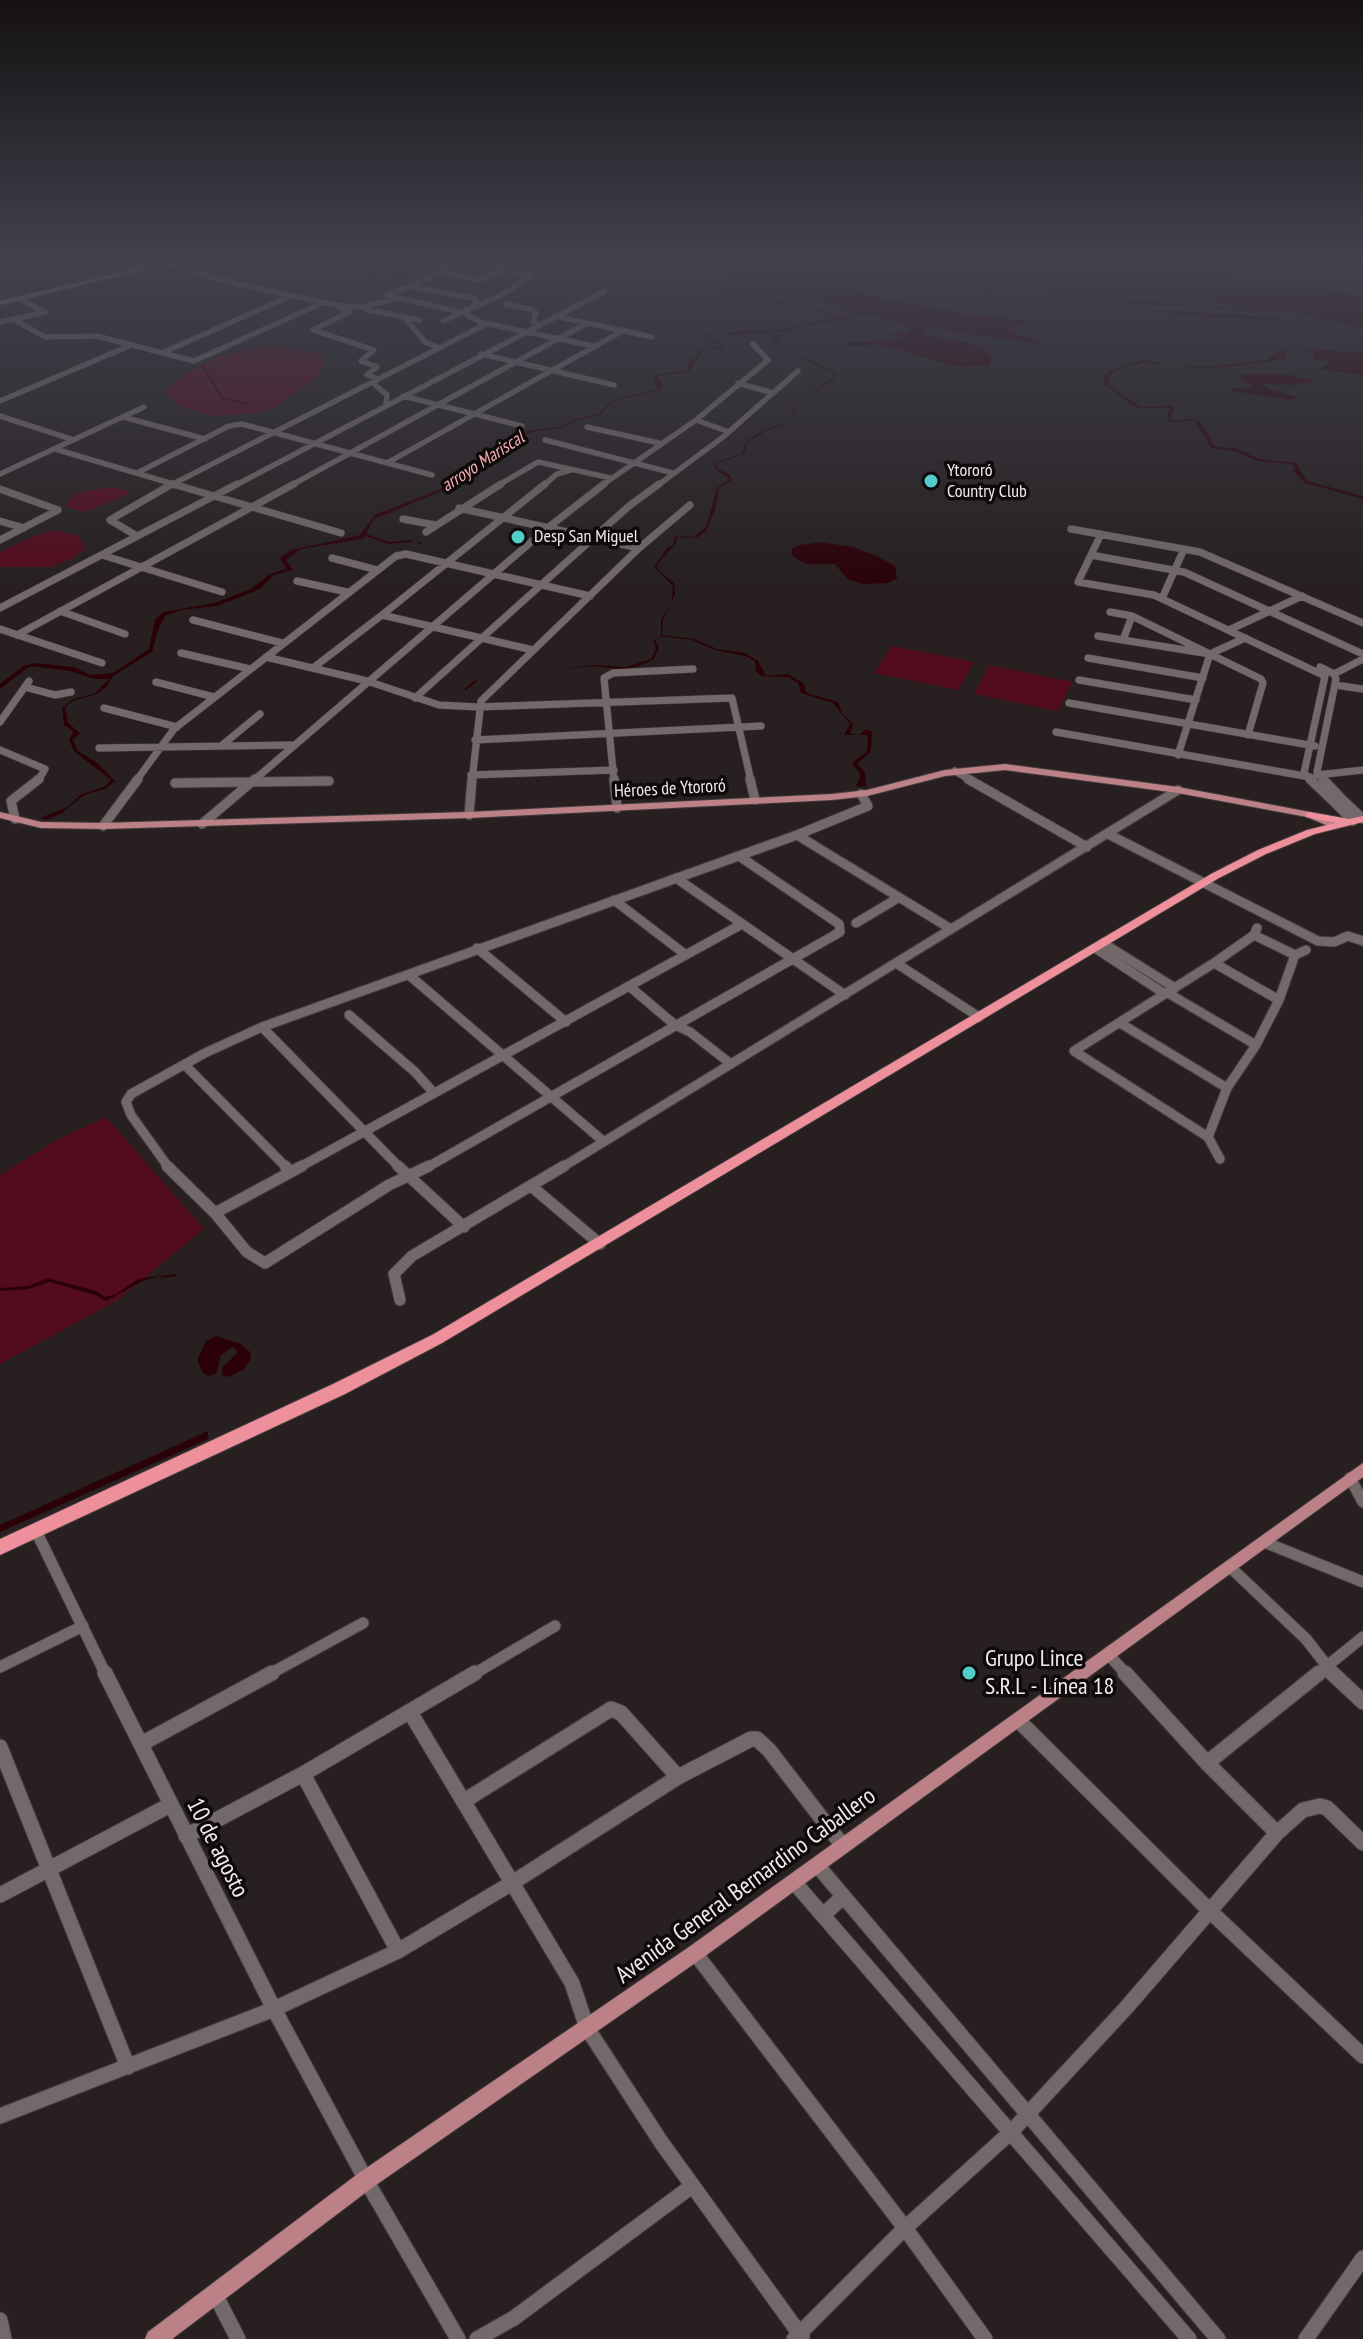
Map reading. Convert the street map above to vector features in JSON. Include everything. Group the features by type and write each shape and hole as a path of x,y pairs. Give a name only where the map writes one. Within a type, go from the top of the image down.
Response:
{"highway":[{"path":"1307,815 1359,823"},
{"path":"1307,815 1326,828"},
{"path":"0,1547 339,1389 437,1339 1202,884 1262,852 1326,828 1359,823"}],"main road":[{"name":"Héroes de Ytororó","path":"0,815 54,826 103,826 617,808 864,794 955,771 994,767 1027,768 1178,790 1307,815"},
{"name":"Avenida General Bernardino Caballero","path":"155,2339 366,2180 695,1953 1357,1474"}],"street":[{"path":"2,399 74,369"},
{"path":"374,369 367,375 376,379"},
{"path":"137,536 110,520 396,369"},
{"path":"0,608 453,369"},
{"path":"17,635 502,369"},
{"path":"544,369 614,385"},
{"path":"387,463 554,369"},
{"path":"202,824 545,530 659,443 696,420 755,369"},
{"path":"415,698 629,506 729,432 798,371"},
{"path":"376,379 377,387 387,395 386,404"},
{"path":"738,383 773,393"},
{"path":"403,396 522,426"},
{"path":"0,474 144,407"},
{"path":"0,416 74,440"},
{"path":"123,417 205,439"},
{"path":"696,420 729,432"},
{"path":"137,473 236,424 275,431 432,475"},
{"path":"587,427 659,443"},
{"path":"545,440 673,473"},
{"path":"55,449 341,533"},
{"path":"426,532 459,508 535,463 611,478"},
{"path":"313,668 561,472 571,470"},
{"path":"0,489 58,510 0,540"},
{"path":"469,815 478,707 485,695 639,548 690,505"},
{"path":"459,508 500,520 639,548"},
{"path":"403,519 435,525"},
{"path":"0,521 24,528"},
{"path":"1071,529 1216,557 1363,623"},
{"path":"1079,580 1101,534"},
{"path":"1164,594 1184,549"},
{"path":"102,555 222,592"},
{"path":"103,826 177,727 347,592 400,555 590,596"},
{"path":"1091,555 1175,570 1363,657"},
{"path":"332,558 377,570"},
{"path":"1079,580 1164,594 1331,677"},
{"path":"1079,580 1154,595 1363,689"},
{"path":"297,581 347,592"},
{"path":"1232,629 1302,596"},
{"path":"60,611 125,634"},
{"path":"1110,612 1132,616 1263,681 1248,735"},
{"path":"382,615 533,650"},
{"path":"1123,640 1132,616"},
{"path":"193,620 282,643"},
{"path":"0,629 102,663"},
{"path":"1098,636 1210,654 1245,638"},
{"path":"181,653 250,669"},
{"path":"1178,755 1210,654"},
{"path":"266,657 367,681 439,705 478,707 727,697 734,700 755,800"},
{"path":"1338,801 1307,777 1304,770 1331,677 1363,657"},
{"path":"1088,658 1203,678"},
{"path":"617,808 604,678 613,673 693,669"},
{"path":"1331,677 1319,777 1359,823"},
{"path":"1079,680 1196,700"},
{"path":"156,682 214,697"},
{"path":"0,722 27,684 55,695 71,692"},
{"path":"1069,703 1321,747"},
{"path":"104,708 177,727"},
{"path":"221,746 260,714"},
{"path":"475,740 761,726"},
{"path":"1056,732 1307,777 1363,770"},
{"path":"99,748 291,745"},
{"path":"0,750 45,769 37,782 12,800 15,819"},
{"path":"471,775 614,770"},
{"path":"955,771 1087,847"},
{"path":"175,783 329,781"},
{"path":"400,1300 394,1274 396,1268 421,1250 464,1227 1178,790"},
{"path":"739,856 841,928 840,932 411,1176 389,1185 265,1263 247,1252 215,1213 175,1176 131,1115 126,1102 131,1094 262,1027 797,835 868,806 864,794"},
{"path":"1108,834 1318,941 1334,942 1348,936 1363,941"},
{"path":"797,835 951,929"},
{"path":"676,878 845,995"},
{"path":"856,923 898,898"},
{"path":"614,900 686,955"},
{"path":"215,1213 742,924"},
{"path":"1220,1159 1208,1137 1074,1054 1075,1049 1214,963 1256,932 1295,955"},
{"path":"1099,945 1256,1045"},
{"path":"477,948 566,1022"},
{"path":"1208,1137 1227,1088 1256,1045 1279,1000 1295,955 1306,950"},
{"path":"896,963 979,1017"},
{"path":"1214,963 1279,1000"},
{"path":"409,975 603,1141"},
{"path":"629,986 675,1025 690,1032 731,1064"},
{"path":"349,1015 415,1072 433,1092"},
{"path":"1120,1023 1227,1088"},
{"path":"262,1027 362,1132 464,1227"},
{"path":"185,1065 291,1172"},
{"path":"531,1186 600,1244"},
{"path":"1357,1474 1363,1502"},
{"name":"10 de agosto","path":"36,1531 274,2009 366,2180 458,2339"},
{"path":"1264,1542 1363,1582"},
{"path":"1230,1567 1306,1639 1325,1666 1363,1702"},
{"path":"141,1744 363,1623"},
{"path":"0,1667 83,1626"},
{"path":"186,1836 303,1774 555,1626"},
{"path":"1207,1763 1363,1637"},
{"path":"1108,1654 1207,1763 1277,1833"},
{"path":"464,1801 611,1709 621,1713 678,1777"},
{"path":"410,1712 572,1983 587,2028 692,2186 799,2337 905,2228 1012,2131 1126,2008 1277,1833 1303,1810 1320,1806 1333,1812 1363,1843"},
{"path":"1018,1720 1211,1912 1363,2056"},
{"path":"0,2116 274,2009 398,1951 512,1883 678,1777 746,1741 757,1739 769,1750 843,1846"},
{"path":"0,1747 5,1774 50,1870 128,2067"},
{"path":"303,1774 398,1951"},
{"path":"0,1895 170,1805"},
{"path":"817,1865 1218,2339"},
{"path":"794,1882 1189,2339"},
{"path":"823,1915 843,1897"},
{"path":"695,1953 905,2228 985,2339"},
{"path":"477,2339 514,2318 692,2186"},
{"path":"1306,2339 1363,2258"},
{"path":"216,2296 238,2339"},
{"path":"0,2320 4,2339"}],"shaded area":[{"path":"196,369 321,369 314,380 277,406 259,413 214,416 181,407 166,392 178,379"},
{"path":"109,487 127,490 127,495 85,512 66,507 69,499 78,493"},
{"path":"45,532 77,535 85,548 73,558 51,567 0,567 0,553"},
{"path":"892,646 974,662 958,690 874,673"},
{"path":"989,665 1072,682 1058,711 974,694"},
{"path":"106,1117 204,1229 116,1301 0,1364 0,1175 55,1141"}],"water":[{"name":"arroyo Mariscal","path":"691,369 689,372 658,376 662,384 660,390 613,401 600,415 564,427 528,433 510,450 488,458 488,464 483,469 464,473 455,486 374,519 363,539 301,549 286,560 293,570 274,575 260,589 217,606 181,610 165,616 152,652 113,676 97,694 75,700 65,707 68,723 80,733 73,740 78,751 96,762 115,781 105,789 84,795 62,813 47,820 40,818 68,807 80,795 105,786 111,780 75,752 69,741 73,731 64,725 62,708 73,699 94,694 109,679 94,679 70,671 30,666 0,689 0,684 23,666 36,663 74,667 90,675 113,673 149,649 155,620 163,612 215,603 251,589 270,574 286,569 280,558 291,550 360,535 375,515 448,486 461,472 480,467 486,457 510,448 527,431 563,426 573,420 600,413 612,400 657,389 655,375"},
{"path":"827,369 832,370 837,374 835,379 795,403 795,414 781,426 748,441 744,454 716,464 732,480 719,488 715,510 706,531 698,537 688,538 677,537 676,543 657,565 658,570 674,583 672,601 673,586 654,567 667,548 673,545 675,536 693,537 706,527 717,488 730,479 716,470 714,463 742,454 746,442 762,431 783,424 794,414 794,403 835,377"},
{"path":"1121,369 1109,377 1108,385 1141,407 1172,406 1174,409 1170,418 1173,421 1191,419 1200,421 1215,447 1235,448 1259,459 1296,463 1307,481 1363,496 1363,499 1305,483 1293,471 1295,467 1291,464 1258,461 1235,451 1211,448 1195,421 1169,422 1170,408 1136,408 1104,384 1103,376"},
{"path":"1363,369 1363,375 1320,370"},
{"path":"1241,374 1289,374 1318,380 1297,385 1262,384 1268,389 1301,398 1290,400 1232,391 1230,389 1254,387 1239,378"},
{"path":"820,542 853,547 877,556 895,566 897,578 888,583 863,584 847,579 835,564 806,564 792,556 792,549 800,545"},
{"path":"672,601 663,619 662,635 694,639 717,649 745,653 758,661 766,676 788,674 803,683 807,693 838,702 842,713 853,724 850,734 859,735 844,735 850,724 833,703 801,693 798,683 788,677 761,676 756,671 755,661 715,650 692,640 661,636 655,640 659,648 653,660 638,666 621,669 592,666 552,670 592,665 627,667 651,659 656,649 653,641 661,635 661,620"},
{"path":"866,729 872,732 871,751 857,764 865,772 866,787 856,786 861,775 852,763 867,751 868,735 859,735"},
{"path":"163,1275 143,1281 106,1301 50,1282 28,1289 0,1291 0,1288 29,1286 48,1278 96,1291 105,1297 116,1294 138,1279"},
{"path":"216,1336 241,1344 250,1352 251,1359 244,1369 229,1377 222,1375 222,1368 238,1352 233,1347 221,1355 216,1374 208,1376 203,1373 197,1360 206,1341"},
{"path":"208,1431 208,1439 0,1532 0,1525"}],"waterway":[{"path":"205,369 222,398 248,404"},
{"path":"366,535 388,543 411,541"},
{"path":"466,689 476,681"},
{"path":"162,1277 176,1275"}],"place":[{"name":"Ytororó Country Club","path":"931,481"},
{"name":"Desp San Miguel","path":"518,537"},
{"name":"Grupo Lince S.R.L - Línea 18","path":"969,1673"}]}
